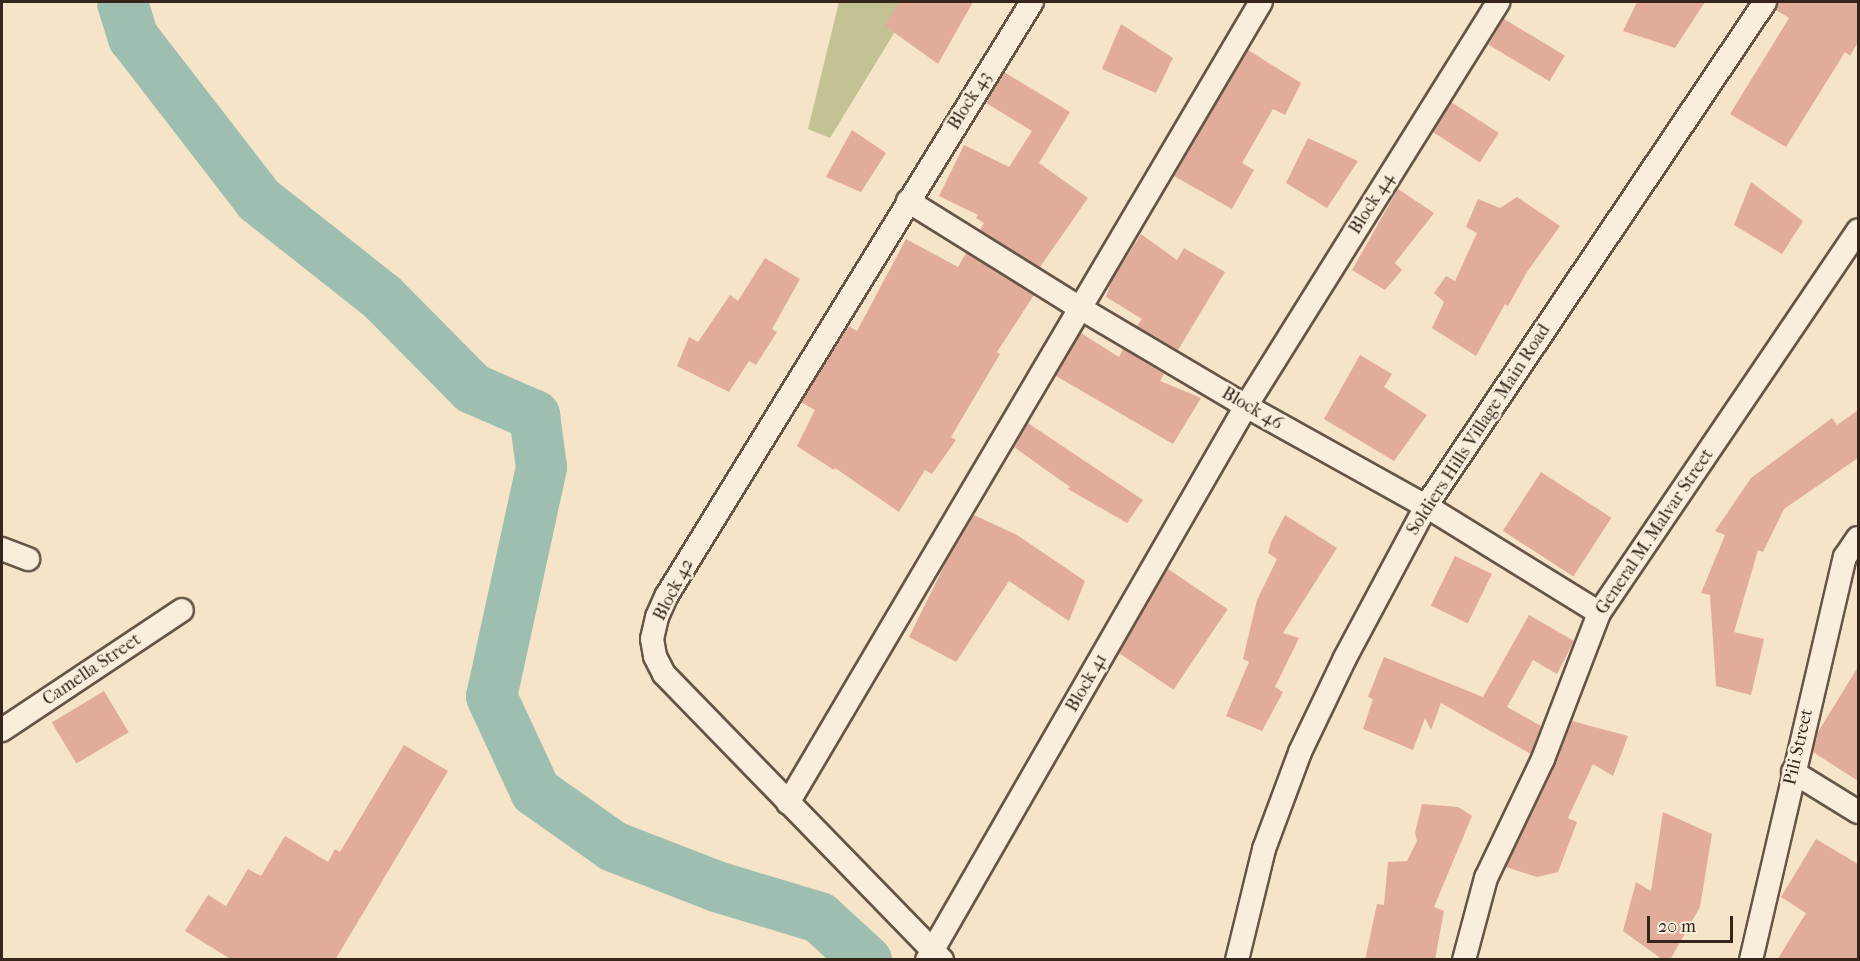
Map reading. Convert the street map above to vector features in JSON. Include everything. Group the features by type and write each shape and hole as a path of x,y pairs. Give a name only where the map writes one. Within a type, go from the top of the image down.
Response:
{"street":[{"name":"Block 43","path":"908,201 1032,2"},
{"path":"788,803 1261,2"},
{"name":"Block 44","path":"1246,406 1498,2"},
{"name":"Soldiers Hills Village Main Road","path":"1237,960 1264,849 1300,752 1345,658 1426,506 1765,2"},
{"name":"Block 46","path":"908,201 1080,308 1246,406 1426,506 1599,613"},
{"name":"Block 42","path":"908,201 667,595 657,617 652,639 655,656 664,674 934,956"},
{"name":"General M. Malvar Street","path":"1464,960 1486,878 1543,759 1599,613 1858,230"},
{"name":"Block 41","path":"934,956 1246,406"},
{"name":"Pili Street","path":"1751,960 1793,772 1858,538"},
{"path":"2,549 28,559"},
{"name":"Camella Street","path":"2,730 182,610"},
{"path":"1793,772 1858,812"}],"green space":[{"path":"839,2 913,2 830,138 808,129"}],"building":[{"path":"899,2 973,2 938,64 885,26"},
{"path":"1637,2 1705,2 1675,48 1623,31"},
{"path":"1778,2 1858,2 1858,42 1850,56 1845,52 1786,147 1730,114 1789,18 1776,10"},
{"path":"1504,19 1565,56 1549,81 1489,45"},
{"path":"1121,24 1173,58 1156,93 1102,69"},
{"path":"1248,50 1301,83 1285,115 1273,109 1242,163 1254,170 1232,209 1174,176"},
{"path":"1004,72 1070,112 1039,163 1088,198 1040,267 980,230 984,223 976,218 978,215 939,196 964,145 1009,167 1032,131 986,103"},
{"path":"1451,102 1499,133 1480,162 1432,131"},
{"path":"852,130 886,153 861,192 826,177"},
{"path":"1308,138 1358,161 1327,208 1286,183"},
{"path":"1751,182 1803,221 1782,254 1734,225"},
{"path":"1398,189 1434,213 1395,263 1402,270 1385,290 1352,270"},
{"path":"1517,197 1560,226 1527,272 1508,306 1505,304 1476,356 1432,328 1444,302 1434,293 1446,276 1455,281 1477,233 1466,227 1478,199 1500,208"},
{"path":"1141,234 1177,260 1184,248 1225,272 1178,350 1137,326 1142,319 1106,297 1111,282"},
{"path":"906,239 958,267 966,253 1034,295 997,352 1000,354 951,437 956,440 932,474 925,470 899,512 835,468 834,470 797,446 815,410 801,402 849,326 857,331"},
{"path":"765,258 800,279 772,329 777,332 756,365 749,361 729,392 677,366 689,337 698,342 730,295 738,301"},
{"path":"1081,333 1119,357 1123,349 1164,374 1160,381 1201,398 1173,444 1056,376"},
{"path":"1360,355 1392,374 1384,387 1427,415 1394,461 1324,419"},
{"path":"1858,410 1858,458 1784,509 1763,552 1758,550 1734,632 1764,639 1751,695 1716,686 1710,595 1701,593 1725,535 1715,531 1751,478 1832,418 1837,425"},
{"path":"1028,423 1143,500 1127,523 1068,489 1070,487 1014,447"},
{"path":"1541,472 1611,518 1573,576 1503,531"},
{"path":"974,515 1017,535 1085,581 1069,621 1009,581 956,662 909,637 944,566"},
{"path":"1285,515 1337,548 1283,633 1299,638 1275,687 1283,692 1262,731 1226,716 1249,662 1243,659 1257,600 1277,559 1268,553"},
{"path":"1455,556 1492,574 1468,623 1431,605"},
{"path":"1168,569 1228,609 1173,690 1114,649"},
{"path":"1529,615 1574,641 1557,674 1533,660 1507,707 1541,726 1531,754 1441,703 1431,730 1425,718 1413,750 1363,729 1373,699 1368,697 1384,657 1483,697"},
{"path":"1858,667 1858,781 1813,752 1818,732"},
{"path":"104,691 129,732 76,764 52,722"},
{"path":"1572,721 1628,736 1613,776 1593,764 1568,818 1577,822 1558,872 1537,877 1506,867 1555,765"},
{"path":"404,745 448,771 335,960 232,960 185,931 208,895 226,906 248,869 261,876 285,836 328,862 335,849 340,852"},
{"path":"1422,804 1458,807 1472,816 1434,907 1444,911 1435,960 1365,960 1377,904 1384,905 1388,862 1407,861 1417,841 1415,833"},
{"path":"1663,812 1712,834 1700,907 1670,960 1663,960 1623,931 1636,882 1651,891"},
{"path":"1816,839 1858,864 1858,960 1777,960 1806,913 1781,897"}],"waterway":[{"path":"122,2 133,37 258,199 382,297 472,388 534,415 541,467 491,696 535,791 613,846 716,886 819,917 866,960"}]}
